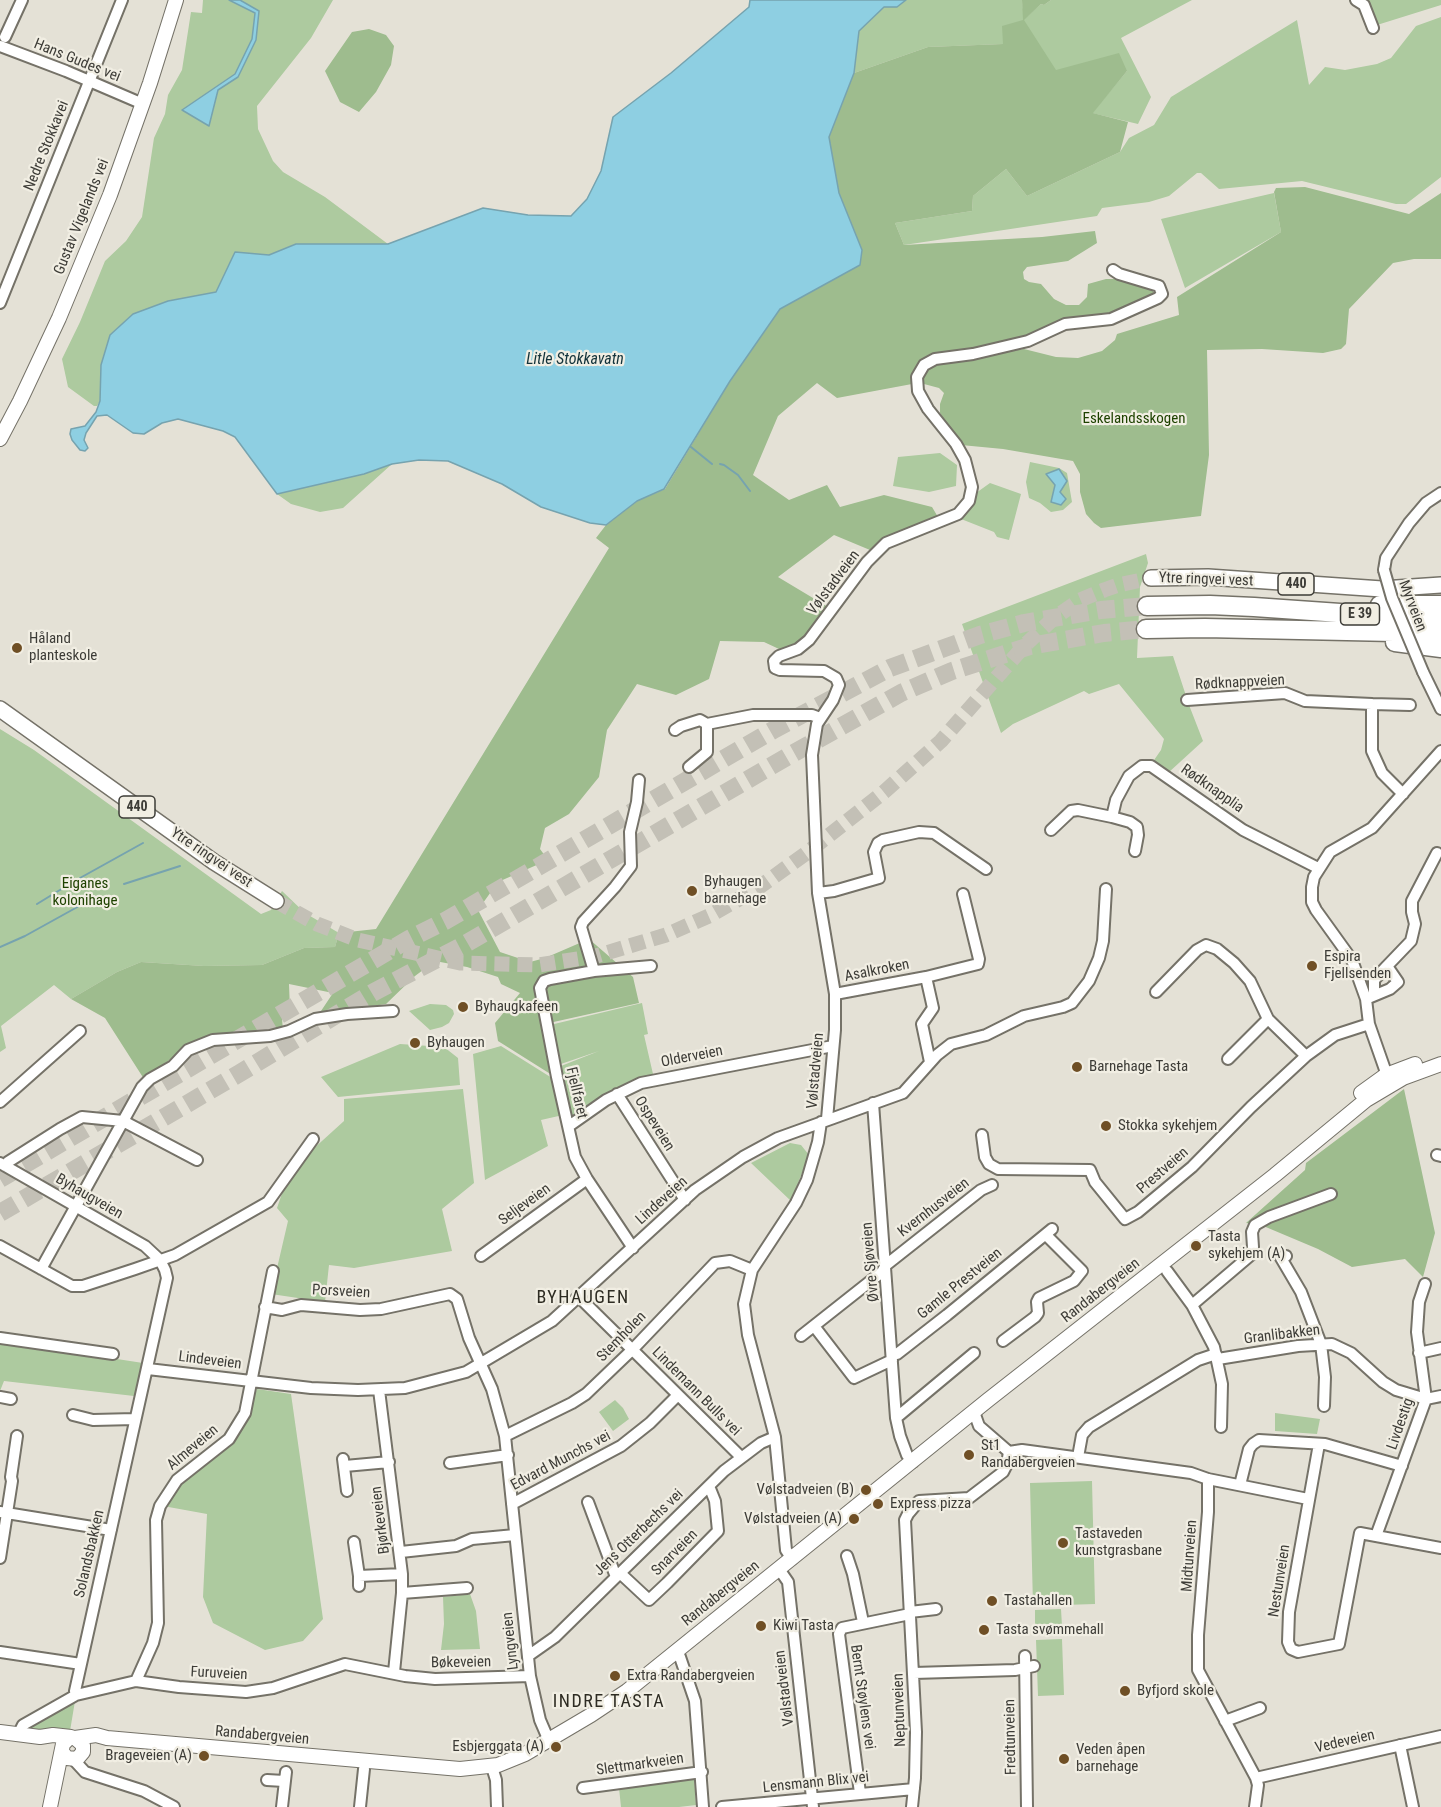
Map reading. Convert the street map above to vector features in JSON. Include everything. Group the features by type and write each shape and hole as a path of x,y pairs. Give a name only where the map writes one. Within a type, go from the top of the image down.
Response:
{"highway":[{"name":"E 39","path":"1280,608 1299,603 1366,606 1441,605"},
{"name":"E 39","path":"1147,606 1210,605 1280,608 1441,620"},
{"name":"E 39","path":"1146,629 1441,633"},
{"name":"E 39","path":"1308,630 1320,637 1441,648"}],"main road":[{"name":"Gustav Vigelands vei","path":"0,439 59,318 110,195 143,104 176,0"},
{"name":"Ytre ringvei vest","path":"1151,578 1208,578 1382,589 1441,585"},
{"name":"440","path":"0,702 6,713"},
{"name":"Ytre ringvei vest","path":"6,713 214,862 276,901"},
{"name":"Randabergveien","path":"73,1750 107,1738 452,1769 492,1767 525,1754 613,1701 1259,1185 1275,1175 1388,1080 1441,1057"},
{"name":"Randabergveien","path":"1388,1080 1441,1064"},
{"path":"0,1732 40,1737 54,1735 73,1750 54,1790 50,1807"}],"street":[{"path":"2,45 22,0"},
{"name":"Nedre Stokkavei","path":"1,298 122,0"},
{"path":"1356,0 1364,5 1373,28"},
{"name":"Hans Gudes vei","path":"2,45 143,104"},
{"name":"Vølstadveien","path":"792,1558 786,1545 775,1437 745,1323 744,1304 752,1270 802,1192 824,1120 833,1046 835,994 818,893 812,755 820,718 837,693 839,685 836,678 819,670 780,670 775,668 774,661 779,656 798,649 809,640 867,562 886,543 958,514 966,506 971,495 970,477 965,460 920,396 917,382 921,369 935,359 974,354 1028,341 1065,324 1111,319 1158,298 1162,294 1159,286 1119,274 1113,270"},
{"name":"Myrveien","path":"1441,493 1426,503 1408,523 1386,558 1384,570 1392,598 1441,709"},
{"name":"Rødknappveien","path":"1187,700 1285,693 1305,701 1410,705"},
{"path":"1372,704 1372,751 1382,773 1403,794"},
{"path":"675,730 700,720 707,724 761,714 812,715 820,718"},
{"path":"689,767 707,752 707,724"},
{"path":"1370,997 1353,960 1327,927 1312,902 1314,876 1330,852 1372,828 1441,751"},
{"name":"Rødknapplia","path":"1112,817 1122,787 1129,776 1142,766 1151,766 1243,830 1318,868"},
{"path":"594,971 581,927 626,875 631,866 630,832 638,802 639,780"},
{"path":"1051,830 1071,811 1078,810 1112,817 1137,827 1135,851"},
{"path":"818,893 879,879 874,852 878,843 919,832 931,832 938,835 986,868"},
{"path":"1388,1080 1369,1024 1370,997 1374,980 1411,941 1415,924 1412,901 1437,853"},
{"name":"Lindeveien","path":"148,1369 333,1390 379,1390 405,1388 448,1378 481,1364 539,1330 579,1297 685,1200 713,1177 743,1157 778,1138 906,1090 930,1062 951,1044 986,1035 1024,1016 1072,1003 1089,981 1099,958 1106,889"},
{"name":"Asalkroken","path":"835,994 926,977 979,963 963,894"},
{"path":"1156,992 1197,950 1206,945 1217,948 1250,981 1268,1019 1306,1056"},
{"name":"Fjellfaret","path":"633,1248 575,1157 540,988 542,983 550,979 594,971 651,966"},
{"path":"1370,997 1398,982 1387,966"},
{"name":"Asalkroken","path":"926,977 933,1008 922,1024 930,1062"},
{"path":"41,1269 146,1081 173,1066 193,1048 213,1040 270,1036 289,1031 315,1019 393,1011"},
{"path":"1227,1059 1268,1019"},
{"name":"Prestveien","path":"982,1135 985,1157 989,1164 998,1169 1090,1170 1095,1182 1125,1219 1138,1212 1192,1167 1251,1107 1306,1056 1335,1035 1369,1024"},
{"path":"0,1102 80,1031"},
{"name":"Olderveien","path":"568,1126 617,1094 651,1080 833,1046"},
{"name":"Ospeveien","path":"617,1094 685,1200"},
{"name":"Øvre Sjøveien","path":"873,1103 897,1418 900,1436 907,1455 913,1462"},
{"path":"3,1165 82,1117 123,1121 197,1160"},
{"path":"0,1246 63,1283 78,1287 175,1255 268,1202 313,1138"},
{"name":"Byhaugveien","path":"3,1165 145,1246 160,1260"},
{"name":"Seljeveien","path":"481,1256 587,1179"},
{"name":"Kvernhusveien","path":"801,1336 882,1272 886,1265 981,1190 992,1185"},
{"path":"1192,1305 1252,1254 1253,1229 1259,1222 1331,1194"},
{"name":"Gamle Prestveien","path":"814,1326 854,1378 897,1354 1048,1232 1082,1271 1074,1281 1039,1298 1038,1313 1035,1317 1003,1341"},
{"path":"1283,1257 1301,1292 1321,1344 1325,1377 1324,1406"},
{"name":"Solandsbakken","path":"76,1695 166,1278 160,1260"},
{"name":"Stemholen","path":"505,1436 573,1403 586,1394 633,1349 715,1263 730,1261 752,1270"},
{"name":"Almeveien","path":"136,1681 153,1643 158,1623 156,1520 160,1506 177,1480 229,1439 245,1413 273,1271"},
{"path":"1167,1271 1192,1305 1210,1336 1217,1356 1222,1384 1221,1427"},
{"name":"Livdestig","path":"1376,1536 1426,1399 1419,1353 1417,1314 1425,1284"},
{"name":"Porsveien","path":"265,1307 282,1310 301,1305 360,1310 450,1294"},
{"name":"Lyngveien","path":"450,1294 457,1299 469,1338 492,1389 505,1436 530,1676 540,1720 549,1741"},
{"name":"Lindemann Bulls vei","path":"579,1297 741,1457"},
{"path":"0,1338 113,1354"},
{"name":"Granlibakken","path":"1078,1457 1082,1435 1089,1427 1198,1360 1217,1356 1321,1344 1338,1345 1359,1359 1389,1387 1426,1399 1441,1396"},
{"path":"1419,1353 1441,1348"},
{"path":"897,1418 974,1353"},
{"name":"Bjørkeveien","path":"379,1390 402,1574 394,1672"},
{"name":"Edvard Munchs vei","path":"512,1504 621,1446 650,1423 678,1395"},
{"path":"974,1412 986,1419 997,1441 1008,1452 1022,1450 1191,1473 1208,1479 1308,1499"},
{"path":"73,1414 93,1420 135,1419"},
{"path":"0,1558 4,1512 12,1481 16,1436"},
{"name":"Jens Otterbechs vei","path":"528,1656 555,1637 741,1457 761,1443 775,1437"},
{"path":"1240,1485 1249,1449 1256,1441 1319,1444 1402,1466"},
{"name":"Nestunveien","path":"1319,1444 1288,1612 1288,1642 1291,1649 1298,1652 1339,1644 1360,1533 1376,1536"},
{"name":"Neptunveien","path":"912,1807 916,1732 905,1520 916,1503 922,1500 969,1497 1003,1472 1007,1464 1008,1452"},
{"path":"450,1463 508,1455"},
{"name":"Bjørkeveien","path":"346,1491 344,1462 389,1462"},
{"path":"0,1473 11,1477"},
{"name":"Midtunveien","path":"1208,1479 1208,1512 1198,1635 1198,1670 1256,1778"},
{"name":"Snarveien","path":"618,1575 649,1600 667,1583 718,1531 715,1501 709,1486"},
{"path":"588,1502 618,1575"},
{"path":"4,1512 111,1530"},
{"path":"400,1552 456,1546 472,1539 514,1535"},
{"path":"1376,1536 1441,1548"},
{"name":"Bjørkeveien","path":"354,1542 359,1581 402,1574"},
{"name":"Bernt Støylens vei","path":"847,1556 863,1623"},
{"name":"Vølstadveien","path":"779,1569 788,1582 813,1802"},
{"path":"402,1593 467,1588"},
{"path":"910,1613 936,1609"},
{"name":"Bernt Støylens vei","path":"860,1793 839,1636 842,1628 910,1613"},
{"name":"Slettmarkveien","path":"676,1651 695,1701 704,1807"},
{"path":"0,1652 81,1664"},
{"name":"Fredtunveien","path":"914,1673 1016,1670 1028,1663 1027,1807"},
{"name":"Furuveien","path":"18,1735 23,1725 76,1695 136,1681 240,1692 273,1688 345,1664 394,1672"},
{"name":"Bøkeveien","path":"394,1672 405,1676 435,1679 530,1676"},
{"path":"1225,1721 1260,1708"},
{"name":"Vedeveien","path":"1256,1778 1441,1736"},
{"path":"1400,1745 1413,1807"},
{"path":"73,1750 85,1772 136,1788 174,1807"},
{"path":"492,1767 496,1780 497,1807"},
{"path":"360,1807 364,1769"},
{"name":"Slettmarkveien","path":"583,1788 702,1772"},
{"path":"267,1780 285,1776 282,1807"},
{"path":"1256,1778 1258,1785 1256,1807"},
{"name":"Lensmann Blix vei","path":"722,1807 813,1802 860,1793 914,1789"}],"green space":[{"path":"203,0 333,0 311,38 257,106 258,129 273,161 283,172 325,197 388,244 296,244 269,255 235,253 216,292 168,301 133,314 110,335 100,401 97,406 94,406 68,387 62,359 105,261 126,241 142,217 154,138 165,114 168,95 182,70 191,12 202,13"},
{"path":"906,0 1022,0 1024,19 1041,4 1044,5 1051,0 1192,0 1121,38 1151,97 1138,124 1092,113 1127,71 1056,71 1004,44 928,47 854,73 859,31 884,7 897,7"},
{"path":"1022,0 1051,0 1044,5 1041,4 1024,20 1056,70 1119,53 1127,71 1093,113 1128,122 1120,152 1027,196 1006,169 973,196 972,211 895,223 904,245 1042,237 1095,231 1097,243 1068,261 1027,267 1023,272 1024,279 1041,284 1054,299 1066,305 1079,305 1087,297 1088,284 1106,279 1120,279 1152,290 1155,294 1105,316 1014,342 928,358 912,384 837,398 817,383 778,416 753,475 789,500 827,485 840,507 884,495 932,507 938,517 891,537 870,550 834,535 778,577 828,607 811,632 797,645 788,649 779,649 764,642 720,641 709,679 676,695 637,684 607,730 599,777 569,814 545,828 540,849 548,860 498,882 478,910 500,952 530,962 589,939 633,977 639,1003 549,1023 552,1075 498,1041 495,1023 520,993 501,984 498,977 467,967 435,961 415,976 386,1004 319,1014 333,993 289,984 290,1010 282,1019 283,1030 218,1036 176,1055 144,1079 105,1018 71,999 117,972 141,962 204,966 262,965 304,948 335,947 339,933 376,929 609,548 596,538 606,525 637,501 665,489 730,381 780,309 860,265 862,250 839,193 829,137 854,73 928,47 1003,44 1002,26 1023,20"},
{"path":"1366,0 1441,0 1441,5 1377,25"},
{"path":"1441,17 1441,177 1406,204 1396,204 1302,181 1219,189 1201,173 1197,173 1169,196 1149,202 1102,208 1097,216 904,245 895,223 972,211 973,196 1006,169 1027,196 1120,152 1129,138 1154,125 1171,97 1297,20 1309,85 1325,67 1345,70 1377,64 1391,58 1416,26"},
{"path":"369,29 386,35 394,46 391,65 376,92 359,112 340,102 325,71 352,32"},
{"name":"Eskelandsskogen","path":"1305,187 1409,214 1441,193 1441,259 1414,259 1393,263 1349,309 1346,344 1341,349 1323,353 1262,349 1207,350 1209,455 1201,516 1101,528 1086,514 1080,492 1080,474 1073,461 1003,449 961,445 940,413 944,393 939,388 924,384 923,377 926,371 937,363 1024,349 1056,357 1078,358 1102,351 1115,340 1117,334 1179,315 1177,297 1281,232 1274,192 1276,188"},
{"path":"1274,193 1281,232 1185,288 1161,219"},
{"path":"940,453 957,465 956,486 929,492 893,486 898,457"},
{"path":"1030,462 1059,468 1067,473 1072,502 1063,510 1051,512 1029,498 1026,482"},
{"path":"392,464 343,508 320,512 291,504 277,494 364,474"},
{"path":"990,483 1021,494 1009,540 997,537 994,532 956,517 976,493"},
{"path":"1146,554 1148,563 1140,587 1137,658 1173,656 1203,741 1168,773 1152,763 1161,750 1164,739 1119,684 1089,694 1084,691 1013,724 1001,733 962,624"},
{"name":"Eiganes kolonihage","path":"0,729 34,750 261,914 271,910 282,891 305,913 339,933 335,947 304,948 262,965 204,966 141,962 117,972 71,999 54,985 1,1026 6,1048 0,1052"},
{"path":"642,1003 648,1034 644,1035 653,1074 572,1117 561,1066 599,1051 558,1065 550,1025"},
{"path":"430,1004 446,1005 453,1010 454,1014 449,1023 430,1030 409,1011"},
{"path":"400,1044 444,1047 458,1058 460,1085 338,1097 321,1077"},
{"path":"501,1046 552,1078 563,1115 541,1120 548,1146 485,1180 473,1054"},
{"path":"463,1089 474,1183 442,1209 452,1251 354,1268 329,1265 325,1302 271,1294 288,1221 277,1208 290,1170 344,1121 344,1099"},
{"path":"1404,1089 1435,1233 1423,1277 1405,1259 1352,1267 1318,1249 1261,1225 1246,1223 1305,1170 1306,1163"},
{"path":"790,1143 801,1145 809,1155 791,1201 751,1163"},
{"path":"0,1341 143,1363 134,1396 4,1381 0,1391"},
{"path":"257,1389 291,1394 323,1619 303,1641 265,1650 213,1623 203,1597 207,1514 163,1506 185,1477 236,1439"},
{"path":"615,1400 629,1419 613,1431 599,1412"},
{"path":"1275,1413 1320,1419 1317,1434 1275,1431"},
{"name":"Tastaveden kunstgrasbane","path":"1092,1481 1095,1604 1033,1606 1030,1483"},
{"path":"470,1594 476,1611 480,1649 441,1650 444,1624 443,1597"},
{"path":"1061,1609 1062,1626 1035,1627 1035,1610"},
{"path":"1062,1639 1064,1695 1038,1696 1036,1640"},
{"path":"76,1695 70,1731 21,1728"},
{"path":"694,1776 696,1805 621,1807 619,1788"}],"water":[{"path":"229,0 240,0 259,11 256,40 238,77 218,90 209,126 182,110 235,74 252,39 255,13"},
{"name":"Litle Stokkavatn","path":"750,0 906,0 897,7 884,7 859,31 854,73 829,137 839,193 862,250 860,265 780,309 730,381 664,489 637,501 606,525 590,523 541,507 502,484 448,461 419,460 392,464 364,474 277,494 235,437 223,431 178,419 162,423 144,434 133,433 107,415 97,416 86,433 84,440 88,448 85,451 80,450 72,440 71,429 85,426 96,412 100,401 101,365 110,335 133,314 168,301 216,292 235,252 269,255 296,244 388,244 483,208 528,215 571,216 587,199 601,171 613,117 671,73 749,7"},
{"path":"1059,469 1067,481 1060,492 1066,499 1061,505 1051,502 1055,485 1046,474"}],"waterway":[{"path":"691,447 712,464"},
{"path":"720,464 738,475 750,491"},
{"path":"80,878 143,843"},
{"path":"124,884 180,866"},
{"path":"37,904 68,885"},
{"path":"0,947 81,905"}],"tunnel":[{"path":"276,901 317,924 358,940 460,963 539,965 596,956 666,935 711,915 758,888 884,792 941,741 1025,645 1053,619 1080,600 1118,585 1151,578"},
{"path":"0,1179 409,939 445,921 775,729 890,668 980,635 1024,623 1101,610 1147,606"},
{"path":"0,1213 374,992 460,947 901,693 952,671 1030,646 1104,633 1146,629"}],"place":[{"name":"Håland planteskole","path":"17,648"},
{"name":"Byhaugen barnehage","path":"692,891"},
{"name":"Espira Fjellsenden","path":"1312,966"},
{"name":"Byhaugkafeen","path":"463,1007"},
{"name":"Byhaugen","path":"415,1043"},
{"name":"Barnehage Tasta","path":"1077,1067"},
{"name":"Stokka sykehjem","path":"1106,1126"},
{"name":"Tasta sykehjem (A)","path":"1196,1246"},
{"name":"St1 Randabergveien","path":"969,1455"},
{"name":"Vølstadveien (B)","path":"866,1490"},
{"name":"Express pizza","path":"878,1504"},
{"name":"Vølstadveien (A)","path":"854,1519"},
{"name":"Tastaveden kunstgrasbane","path":"1063,1543"},
{"name":"Tastahallen","path":"992,1601"},
{"name":"Kiwi Tasta","path":"761,1626"},
{"name":"Tasta svømmehall","path":"984,1630"},
{"name":"Extra Randabergveien","path":"615,1676"},
{"name":"Byfjord skole","path":"1125,1691"},
{"name":"Esbjerggata (A)","path":"556,1747"},
{"name":"Brageveien (A)","path":"204,1756"},
{"name":"Veden åpen barnehage","path":"1064,1759"}],"district":[{"name":"BYHAUGEN","path":"583,1298"},
{"name":"INDRE TASTA","path":"609,1702"}]}
